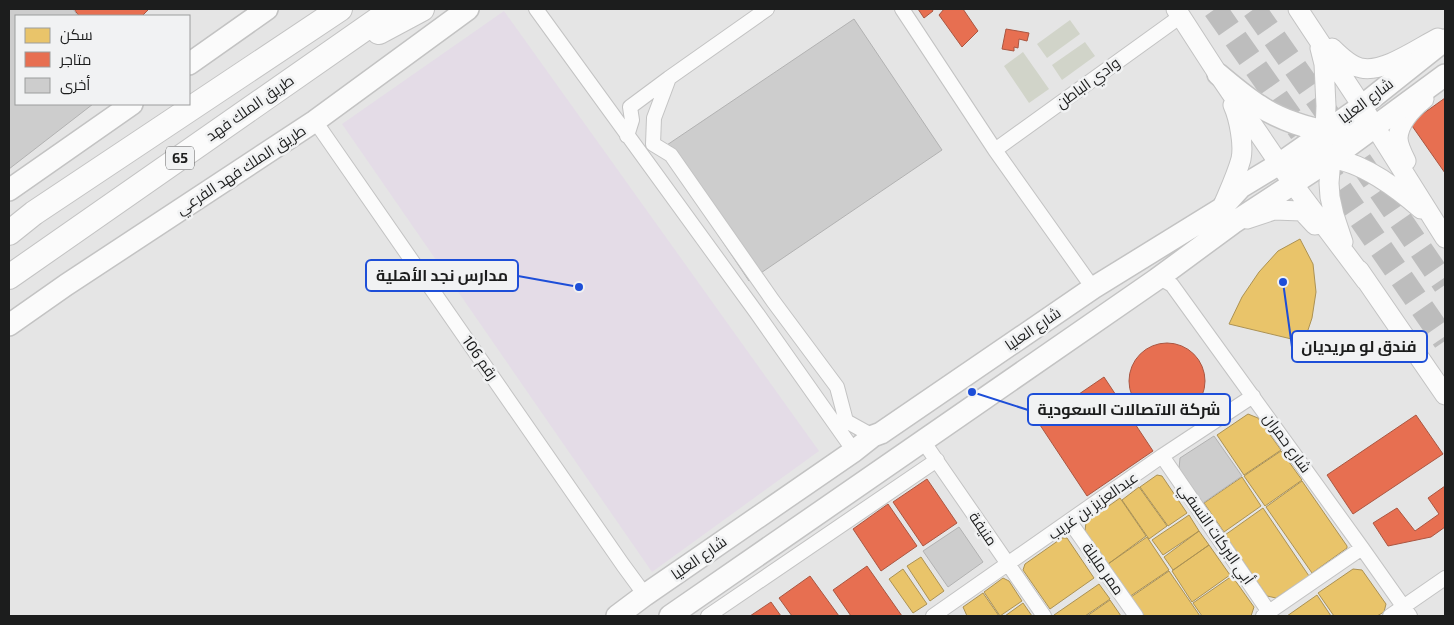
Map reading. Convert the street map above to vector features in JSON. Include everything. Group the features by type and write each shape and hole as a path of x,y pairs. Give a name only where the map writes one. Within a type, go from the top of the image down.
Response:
{"highway":[{"name":"65","path":"9,233 34,213 319,17 340,9"},
{"name":"طريق الملك فهد","path":"9,277 394,9"},
{"path":"351,38 376,34 422,9"},
{"path":"9,227 34,213"},
{"path":"9,290 16,283 28,264"}],"main road":[{"path":"190,63 267,9"},
{"name":"طريق الملك فهد الفرعي","path":"9,325 66,285 315,121 468,9"},
{"path":"1298,9 1375,126 1441,232"},
{"path":"1179,12 1279,164 1366,281"},
{"path":"1315,33 1345,60 1360,68 1372,69 1390,64 1445,33"},
{"path":"1293,184 1318,147 1325,131 1324,64 1315,33"},
{"name":"شارع العليا","path":"670,616 1157,279 1227,216 1241,187 1279,164 1362,106 1445,40"},
{"path":"1218,74 1260,106 1290,120 1325,131 1375,126"},
{"path":"1218,74 1236,112 1242,157 1234,179 1227,216 1274,210 1302,211 1366,281"},
{"name":"شارع العليا","path":"617,616 873,436 881,433 1093,288 1227,216 1293,184 1331,159 1445,75"},
{"path":"1441,232 1403,156 1398,138 1402,125 1410,111 1445,81"},
{"path":"9,190 131,105"},
{"path":"1362,106 1331,159 1329,183 1334,215 1344,247 1445,395"},
{"path":"1279,164 1331,159 1355,165 1375,175 1404,195 1441,232"},
{"path":"853,489 858,477 860,464 854,451"}],"street":[{"path":"536,9 756,312 854,451"},
{"path":"627,136 632,120 630,108 766,9"},
{"path":"902,9 995,150 1093,288"},
{"name":"وادي الباطن","path":"995,150 1179,12"},
{"path":"669,78 654,118 653,144 671,155 773,301 837,386 846,421 873,436"},
{"name":"رقم 106","path":"315,121 645,595"},
{"name":"شارع حمران","path":"1157,279 1172,285 1407,612"},
{"name":"عبدالعزيز بن غريب","path":"933,616 952,611 1008,565 1162,456 1253,396"},
{"name":"منيفة","path":"923,441 1044,616"},
{"name":"أبي البركات النسفي","path":"1162,456 1266,614"},
{"path":"708,616 937,460"},
{"name":"ممر مليلة","path":"1070,522 1136,616"},
{"path":"1266,614 1362,548"},
{"path":"1390,616 1407,612 1445,578"}],"shaded area":[{"path":"504,11 819,451 652,572 342,124"},
{"path":"1070,20 1080,34 1047,58 1037,44"},
{"path":"1085,42 1095,56 1062,80 1052,65"},
{"path":"1023,52 1049,89 1029,103 1004,66"}],"building: سكن":[{"path":"1300,239 1313,264 1316,292 1312,318 1304,342 1229,324 1242,297 1259,272 1278,251"},
{"path":"1248,414 1258,418 1281,450 1244,475 1217,435"},
{"path":"1281,451 1302,480 1265,506 1244,476"},
{"path":"1157,475 1162,476 1187,513 1168,526 1140,487"},
{"path":"1242,477 1261,506 1224,532 1204,503"},
{"path":"1302,481 1347,546 1347,548 1312,573 1266,507"},
{"path":"1139,487 1167,526 1149,539 1122,500"},
{"path":"1120,498 1146,536 1108,564 1085,531 1086,522"},
{"path":"1263,508 1309,576 1276,598 1267,596 1225,535"},
{"path":"1189,515 1199,531 1163,555 1152,540"},
{"path":"1199,531 1209,545 1173,570 1164,557"},
{"path":"1147,537 1169,570 1129,597 1108,564"},
{"path":"1062,538 1067,538 1094,578 1050,609 1023,570 1025,564"},
{"path":"1209,545 1230,575 1192,602 1172,571"},
{"path":"921,557 944,591 930,601 907,566"},
{"path":"903,569 927,604 913,613 889,579"},
{"path":"1353,569 1362,570 1386,604 1384,612 1377,616 1334,616 1318,593"},
{"path":"1169,571 1200,616 1144,616 1131,597"},
{"path":"1232,576 1254,607 1251,616 1202,616 1193,603"},
{"path":"1003,578 1009,581 1022,601 1000,616 984,592"},
{"path":"1099,584 1110,599 1085,616 1054,615"},
{"path":"983,593 999,616 967,616 963,607"},
{"path":"1317,595 1331,616 1287,616"},
{"path":"1110,600 1121,616 1087,616"},
{"path":"1023,603 1032,616 1005,616"}],"building: متاجر":[{"path":"74,9 149,9 143,15 78,15"},
{"path":"918,9 932,9 933,11 924,18"},
{"path":"944,9 963,9 978,31 962,47 939,15"},
{"path":"1006,29 1029,33 1027,41 1019,39 1018,48 1014,47 1014,51 1002,49"},
{"path":"1445,98 1445,173 1410,123"},
{"path":"1160,343 1174,343 1188,349 1199,360 1205,374 1202,396 1194,408 1174,419 1160,419 1146,413 1135,402 1129,388 1129,374 1135,360 1146,349"},
{"path":"1104,377 1153,451 1087,496 1038,422"},
{"path":"1416,415 1443,454 1353,514 1327,475"},
{"path":"927,479 957,523 923,546 893,502"},
{"path":"1445,486 1445,527 1431,537 1388,546 1373,523 1397,508 1415,531 1439,514 1428,498"},
{"path":"888,504 917,546 881,571 853,529"},
{"path":"867,566 902,616 851,616 833,590"},
{"path":"810,576 839,616 792,616 779,598"},
{"path":"771,602 781,616 750,616"}],"building: أخرى":[{"path":"9,9 73,9 77,15 15,15 15,105 92,105 9,169"},
{"path":"854,19 942,150 749,281 661,149"},
{"path":"1214,436 1242,476 1203,503 1179,469 1180,458"},
{"path":"959,527 983,562 948,587 923,551"}],"tunnel":[{"path":"1215,9 1301,132"},
{"path":"1254,9 1334,123"},
{"path":"1320,160 1445,341"},
{"path":"1360,161 1445,285"}],"place":[{"name":"فندق لو مريديان","path":"1283,282"},
{"name":"مدارس نجد الأهلية","path":"579,287"},
{"name":"شركة الاتصالات السعودية","path":"972,392"}]}
